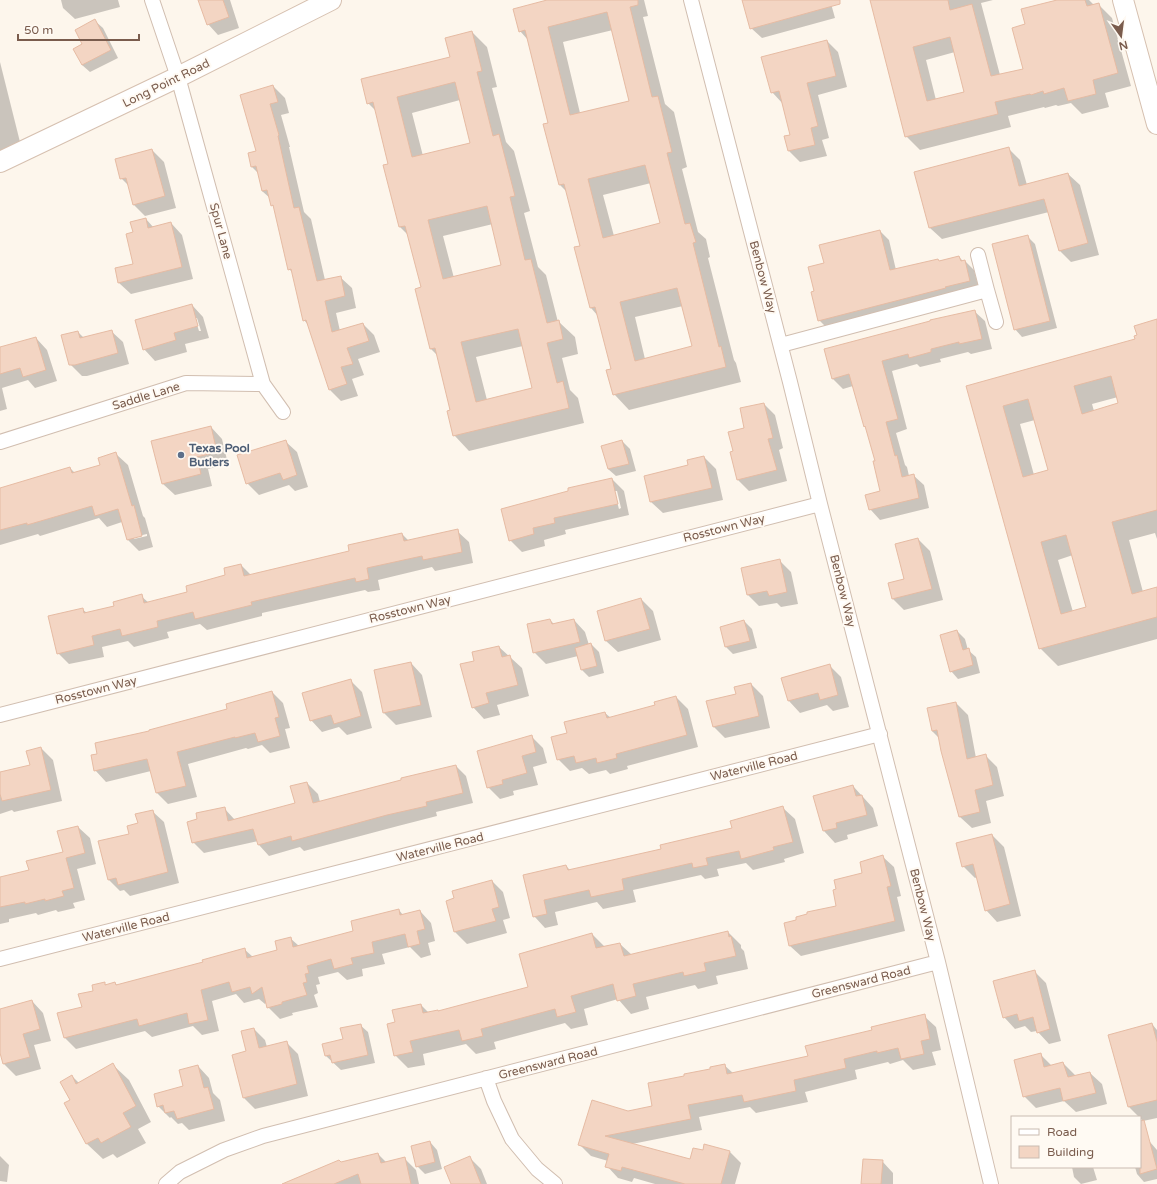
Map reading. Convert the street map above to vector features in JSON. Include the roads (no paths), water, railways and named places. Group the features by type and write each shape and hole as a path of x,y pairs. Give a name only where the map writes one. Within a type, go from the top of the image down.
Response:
{"main road":[{"name":"Long Point Road","path":"0,162 178,77 331,0"},
{"path":"1123,0 1151,77 1157,124"}],"street":[{"name":"Spur Lane","path":"152,0 178,77 263,384"},
{"name":"Benbow Way","path":"690,0 781,345 820,504 938,962 991,1184"},
{"path":"978,256 996,322"},
{"path":"781,345 987,290"},
{"name":"Saddle Lane","path":"0,442 186,384 263,384"},
{"path":"263,384 283,412"},
{"name":"Rosstown Way","path":"0,715 820,504"},
{"name":"Waterville Road","path":"0,959 880,734"},
{"name":"Greensward Road","path":"166,1184 180,1172 224,1150 264,1136 938,962"},
{"path":"486,1078 494,1101 512,1139 537,1169 554,1184"}],"place":[{"name":"Texas Pool Butlers","path":"181,455"}]}
